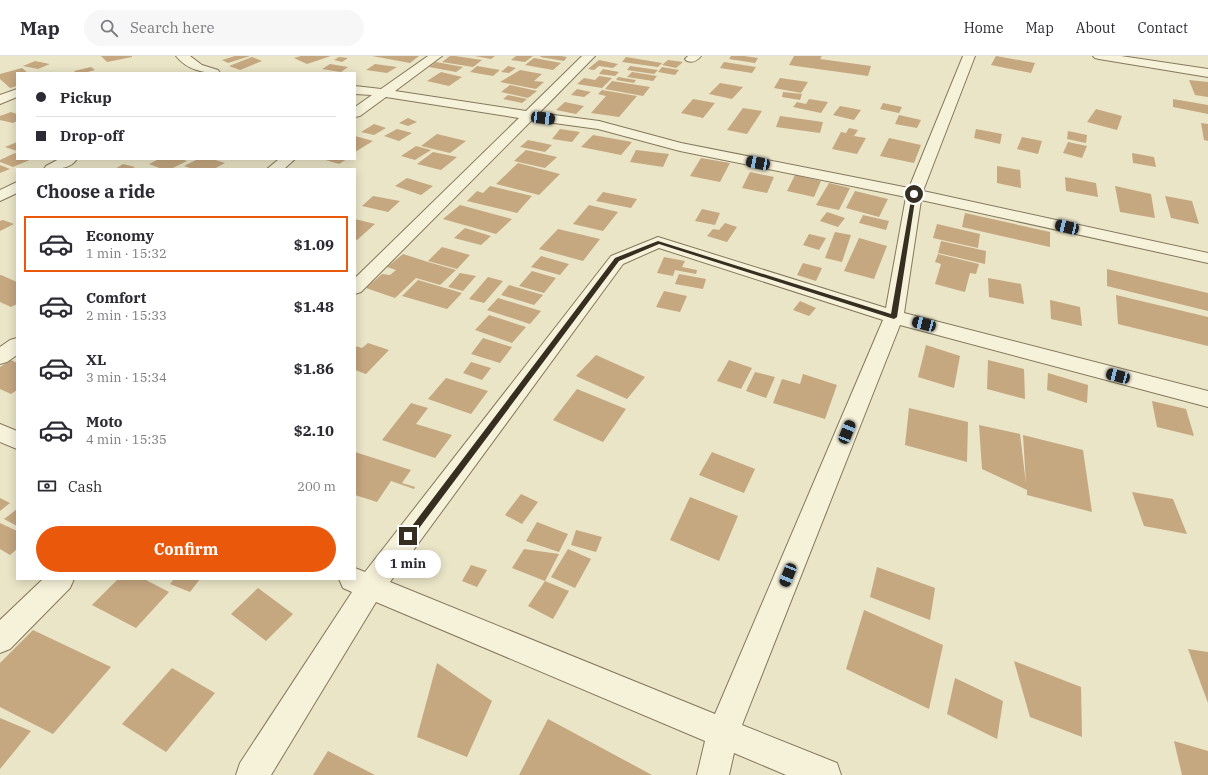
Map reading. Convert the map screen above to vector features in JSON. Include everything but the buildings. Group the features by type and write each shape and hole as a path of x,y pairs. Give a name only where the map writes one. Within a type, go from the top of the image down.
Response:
{"street":[{"path":"182,56 198,67 211,72"},
{"path":"356,112 436,56"},
{"path":"356,287 589,56"},
{"path":"713,775 723,733 894,317 914,194 969,56"},
{"path":"1099,56 1208,73"},
{"path":"356,90 600,125 680,147 914,194 1208,258"},
{"path":"0,100 16,93"},
{"path":"53,168 68,160"},
{"path":"275,168 287,160"},
{"path":"0,196 16,188"},
{"path":"252,775 361,583 617,260 658,242 894,317 1208,399"},
{"path":"0,357 16,347"},
{"path":"0,433 16,440"},
{"path":"0,639 60,580"},
{"path":"361,583 825,775"}],"route":[{"path":"408,536 617,260 658,242 894,317 914,194"}]}
